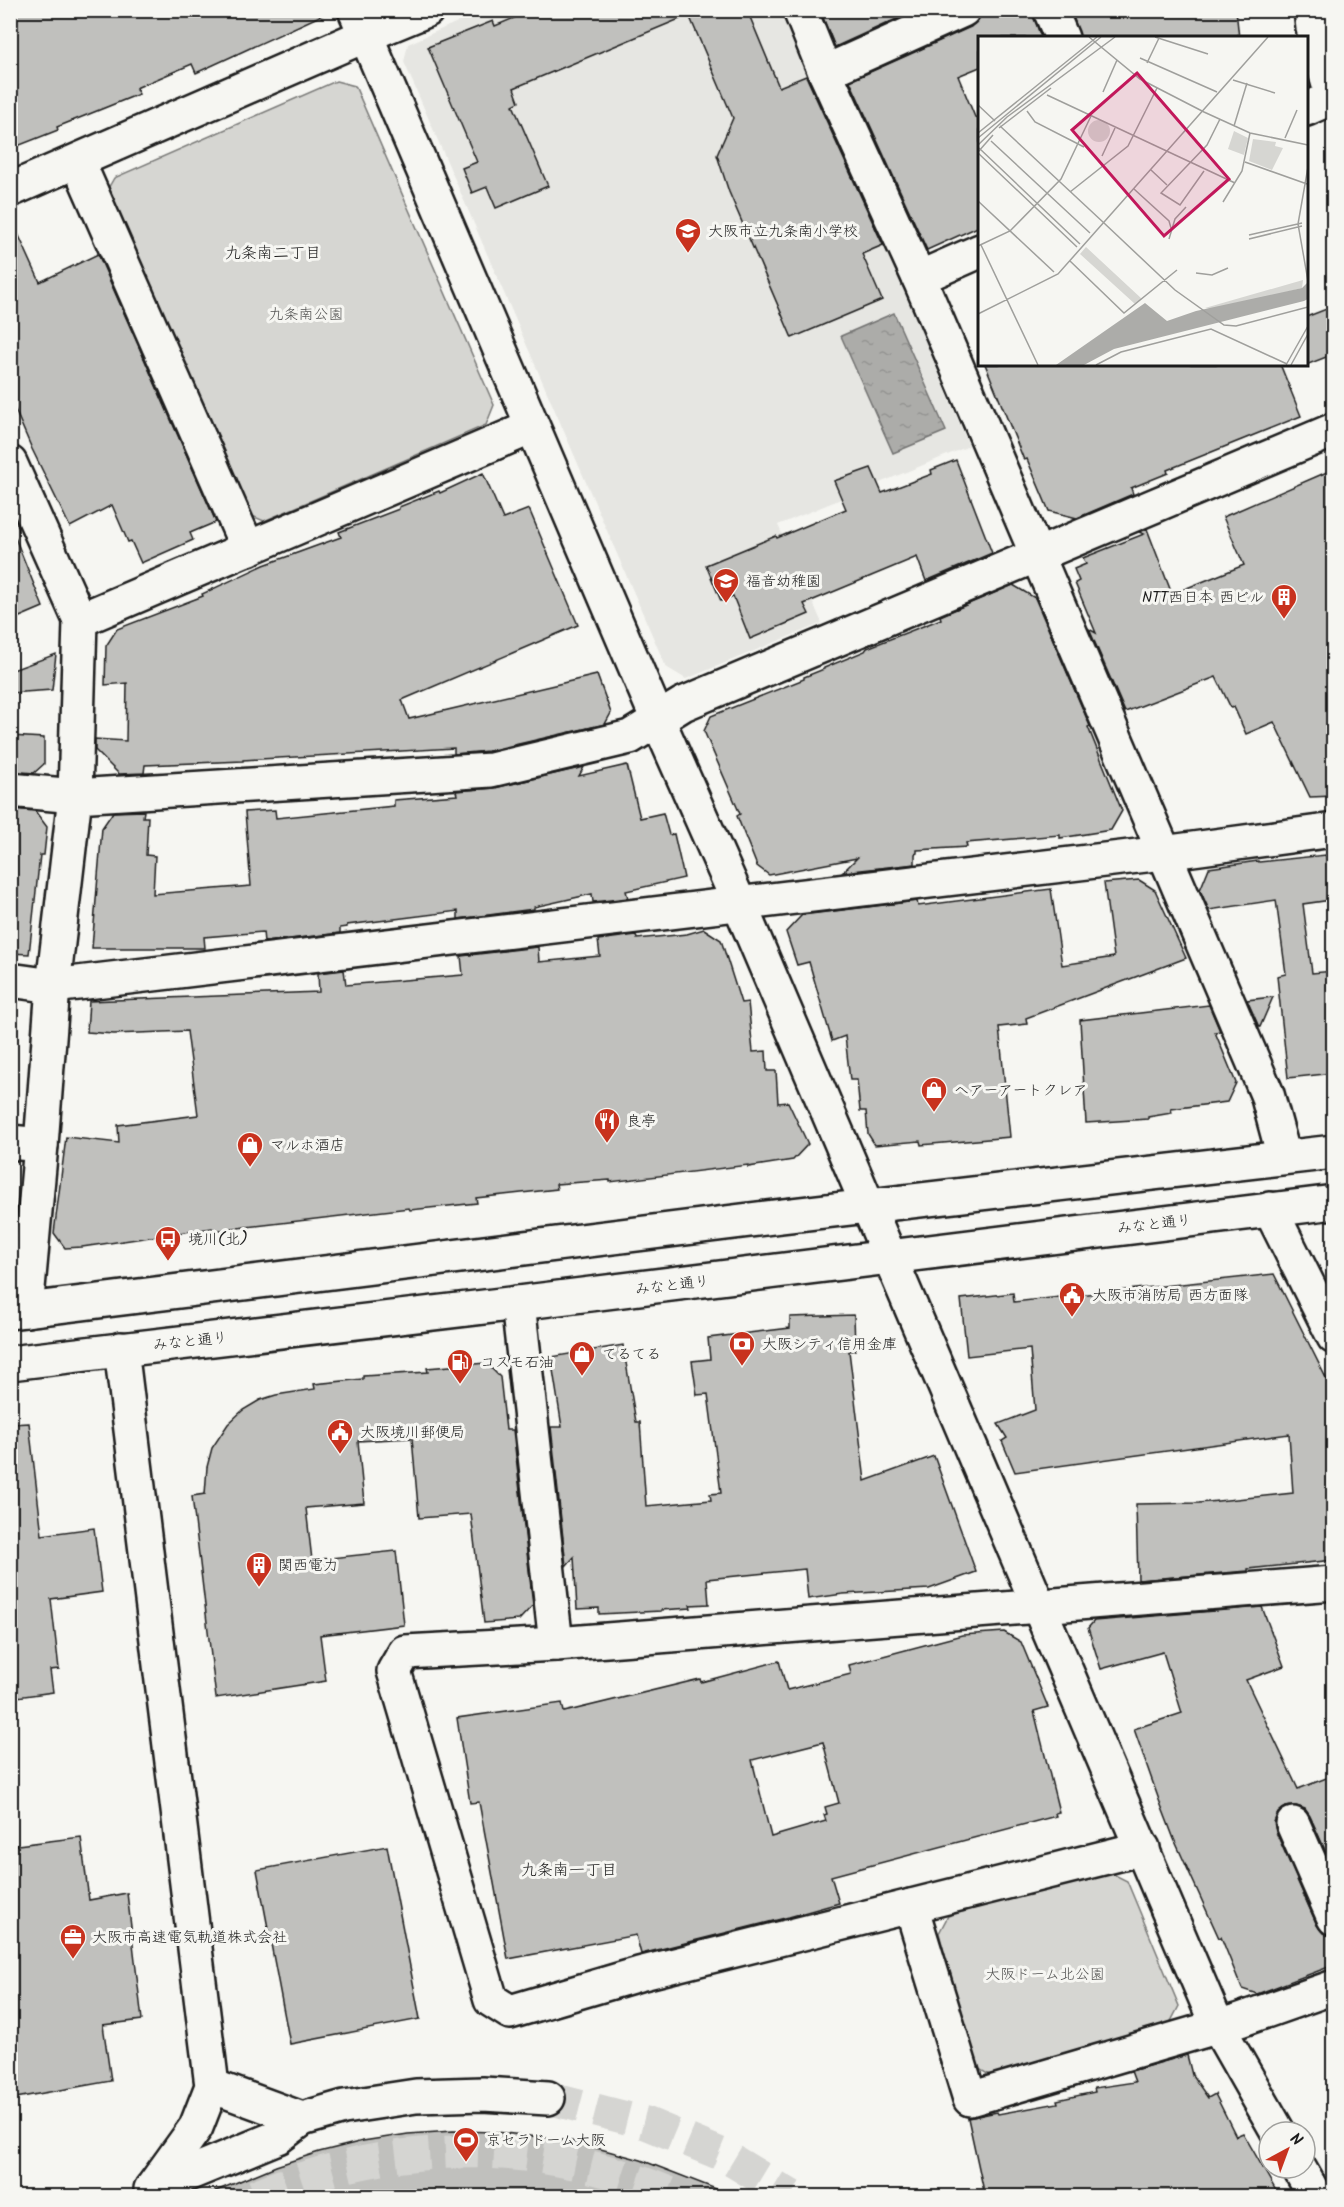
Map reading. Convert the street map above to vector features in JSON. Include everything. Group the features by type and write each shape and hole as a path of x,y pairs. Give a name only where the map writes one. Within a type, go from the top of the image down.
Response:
{"main road":[{"path":"10,190 78,162 360,23 427,10"},
{"path":"800,10 825,72 919,278 1267,1094 1284,1157"},
{"path":"1050,10 1061,36"},
{"path":"825,72 942,15"},
{"path":"1319,16 1324,103"},
{"path":"360,23 1040,1605 1217,2025 1271,2120"},
{"path":"78,162 248,549"},
{"path":"919,278 978,252"},
{"path":"80,620 532,427"},
{"path":"10,790 75,796 491,770 630,737 683,704 1334,430"},
{"path":"10,463 80,620 75,796 53,986 26,1143 18,1311 868,1206 1334,1152"},
{"path":"10,980 53,986 1163,853 1334,830"},
{"name":"みなと通り","path":"10,1363 890,1258 1334,1202"},
{"path":"1270,1209 1334,1337"},
{"path":"518,1303 556,1644"},
{"path":"120,1349 212,2086 196,2127 147,2192"},
{"path":"1143,1848 639,1974 510,2012 490,2000 394,1671 405,1652 556,1644 1334,1583"},
{"path":"1293,1824 1334,1918"},
{"path":"911,1906 970,2098 1240,2020 1334,1987"},
{"path":"212,2086 302,2119"},
{"path":"147,2192 278,2137 302,2119 344,2107 416,2096 483,2094 548,2098"},
{"path":"1306,2180 1315,2196"}],"shaded area":[{"name":"大阪市立九条南小学校","path":"482,11 787,11 969,446 778,525 822,623 686,679 666,667 404,62 408,44"}],"green space":[{"name":"九条南公園","path":"336,81 355,86 494,405 486,425 264,521 245,513 106,192 114,178"},
{"name":"大阪ドーム北公園","path":"1107,1871 1127,1881 1179,2006 1170,2023 991,2076 974,2066 939,1933 948,1916"}],"water":[{"path":"894,313 946,431 893,453 841,336"}],"building":[{"path":"10,10 333,10 196,73 192,64 136,88 139,94 57,127 58,130 10,149"},
{"path":"533,10 747,10 779,87 806,76 883,245 862,254 882,300 792,338 729,192 717,155 733,118 689,15 514,88 519,102 513,105 548,186 496,208 487,187 472,193 462,168 477,162 428,47 493,21 495,26"},
{"path":"820,10 916,10 835,47"},
{"path":"996,10 1032,10 1040,36 978,36 978,68 958,76 975,117 978,118 978,227 927,250 850,81 971,27 980,17"},
{"path":"1071,10 1236,10 1239,36 1079,36"},
{"path":"10,216 40,282 98,254 216,522 190,533 193,540 141,563 131,541 128,542 112,505 70,527 10,398"},
{"path":"1334,306 1334,354 1308,364 1308,316"},
{"path":"986,366 1281,366 1301,416 1167,470 1168,473 1131,488 1133,494 1077,518 1049,511 1027,459 1024,460"},
{"path":"956,460 992,553 926,581 917,557 804,604 809,614 750,639 733,596 721,601 706,565 846,509 834,481 871,468 882,493 932,474 931,470"},
{"path":"1334,469 1334,796 1310,797 1274,722 1246,734 1234,707 1231,708 1216,677 1125,712 1089,629 1096,633 1075,583 1079,581 1074,569 1086,564 1083,558 1144,534 1139,532 1147,529 1172,594 1244,565 1223,517"},
{"path":"483,473 503,519 529,509 578,625 402,700 409,719 597,675 611,713 605,724 488,751 454,754 454,748 145,765 144,773 119,774 95,750 95,739 126,741 127,683 105,685 106,646 117,629 203,596 202,594 264,565 341,537 339,532 439,491 440,493"},
{"path":"10,530 12,530 43,607 10,621"},
{"path":"1013,585 1035,598 1090,726 1088,727 1122,811 1111,830 1060,838 1060,835 966,843 967,847 917,850 915,864 843,872 857,858 769,875 757,866 737,816 740,814 704,731 711,716 804,679 804,677 865,651 867,648 941,619 940,616"},
{"path":"56,654 52,690 10,693 10,671"},
{"path":"10,736 44,738 44,764 34,773 10,771"},
{"path":"627,765 640,818 663,813 669,835 674,834 684,878 626,891 628,898 593,902 592,894 534,907 534,909 458,919 458,911 347,925 347,927 340,928 340,933 264,942 263,932 204,937 205,948 92,948 102,828 113,812 144,811 143,817 148,817 146,855 155,856 153,894 251,886 245,812 275,810 276,818 394,806 394,800 457,795 456,791 495,788 584,767 579,776"},
{"path":"10,809 35,811 47,827 44,855 40,855 29,954 10,953"},
{"path":"1326,855 1331,900 1303,904 1312,973 1334,971 1334,1073 1288,1078 1277,976 1286,974 1276,900 1209,910 1200,890 1209,868"},
{"path":"1139,880 1155,890 1186,958 1026,1018 1027,1024 999,1027 1010,1137 921,1145 920,1141 875,1145 868,1134 866,1111 860,1111 857,1080 850,1080 845,1036 832,1041 809,962 797,965 786,932 802,915 917,901 918,906 1051,889 1062,965 1114,957 1104,883"},
{"path":"704,929 721,940 741,1003 748,1002 753,1052 766,1051 767,1071 776,1071 778,1103 788,1102 808,1144 793,1160 610,1182 610,1180 556,1184 557,1189 476,1198 477,1203 410,1210 409,1208 212,1231 212,1228 82,1247 65,1248 54,1233 66,1137 119,1143 118,1125 198,1115 187,1031 114,1034 87,1032 89,1001 319,992 318,973 344,970 346,985 463,975 461,956 538,947 539,962 600,956 598,940 636,935 637,939 687,934"},
{"path":"1273,997 1260,1027 1259,1027 1247,1000"},
{"path":"1209,1005 1220,1031 1215,1032 1236,1083 1227,1102 1171,1109 1172,1113 1148,1117 1148,1119 1086,1123 1080,1020"},
{"path":"1274,1274 1334,1394 1334,1560 1248,1569 1248,1571 1138,1580 1136,1504 1199,1503 1293,1493 1289,1434 1015,1472 1002,1441 1007,1438 998,1424 1035,1410 1030,1349 967,1356 961,1299 1013,1293 1014,1302"},
{"path":"854,1315 855,1350 849,1351 865,1481 934,1456 976,1572 929,1589 843,1594 808,1599 805,1569 707,1579 709,1604 690,1605 691,1608 599,1614 599,1608 577,1609 574,1557 566,1566 551,1427 562,1427 551,1357 623,1345 636,1422 640,1422 646,1506 711,1500 710,1494 721,1493 708,1394 697,1395 692,1361 710,1359 708,1338 790,1328 790,1317"},
{"path":"486,1363 500,1377 506,1430 513,1430 533,1605 519,1620 484,1623 471,1514 419,1518 412,1438 358,1441 364,1503 306,1508 312,1560 396,1551 404,1625 320,1635 326,1681 216,1698 192,1496 205,1494 207,1467 212,1448 228,1424 243,1410 260,1400 315,1389 314,1384 363,1379 363,1376 428,1372 427,1368"},
{"path":"29,1423 42,1535 94,1528 102,1592 51,1599 59,1669 50,1670 53,1692 10,1698 10,1424"},
{"path":"1262,1607 1284,1666 1246,1680 1298,1789 1334,1775 1334,1870 1305,1809 1296,1806 1286,1807 1278,1813 1274,1822 1276,1832 1317,1925 1323,1933 1334,1936 1334,1965 1257,1994 1242,1989 1221,1937 1219,1938 1174,1839 1134,1729 1182,1713 1163,1652 1101,1669 1088,1628 1094,1621"},
{"path":"1004,1632 1021,1642 1048,1707 1034,1711 1059,1812 1055,1813 1056,1816 831,1876 839,1903 789,1917 641,1954 636,1935 508,1959 479,1802 470,1803 457,1718 562,1703 564,1712 700,1679 701,1682 779,1661 787,1690 851,1674 849,1665 962,1635","holes":["823,1742 839,1803 825,1807 826,1821 771,1837 752,1760"]},
{"name":"大阪市高速電気軌道株式会社","path":"81,1837 89,1900 127,1893 142,2020 103,2025 111,2081 10,2099 10,1846"},
{"path":"387,1846 420,2019 290,2044 257,1870"},
{"path":"1187,2055 1192,2075 1208,2098 1215,2094 1236,2136 1243,2133 1257,2158 1257,2180 1270,2180 1279,2196 985,2196 968,2118 1058,2103 1057,2100 1095,2092 1094,2088 1135,2082 1131,2071"},
{"name":"京セラドーム大阪","path":"453,2131 497,2132 571,2141 641,2160 729,2194 729,2196 204,2196 276,2166 319,2152 363,2141 408,2134"}],"tunnel":[{"path":"548,2098 646,2123 723,2155 791,2196"},
{"path":"255,2196 307,2177 360,2163 413,2155 466,2152 518,2154 571,2163 624,2176 676,2196"}],"place":[{"name":"大阪市立九条南小学校","path":"688,254"},
{"name":"福音幼稚園","path":"726,604"},
{"name":"NTT西日本 西ビル","path":"1284,620"},
{"name":"ヘアーアートクレア","path":"934,1113"},
{"name":"良亭","path":"607,1144"},
{"name":"マルホ酒店","path":"250,1168"},
{"name":"境川(北)","path":"168,1262"},
{"name":"大阪市消防局 西方面隊","path":"1072,1318"},
{"name":"大阪シティ信用金庫","path":"742,1367"},
{"name":"てるてる","path":"582,1377"},
{"name":"コスモ石油","path":"460,1385"},
{"name":"大阪境川郵便局","path":"340,1455"},
{"name":"関西電力","path":"259,1588"},
{"name":"大阪市高速電気軌道株式会社","path":"73,1960"},
{"name":"京セラドーム大阪","path":"466,2163"}],"district":[{"name":"九条南二丁目","path":"273,252"},
{"name":"九条南一丁目","path":"569,1869"}]}
